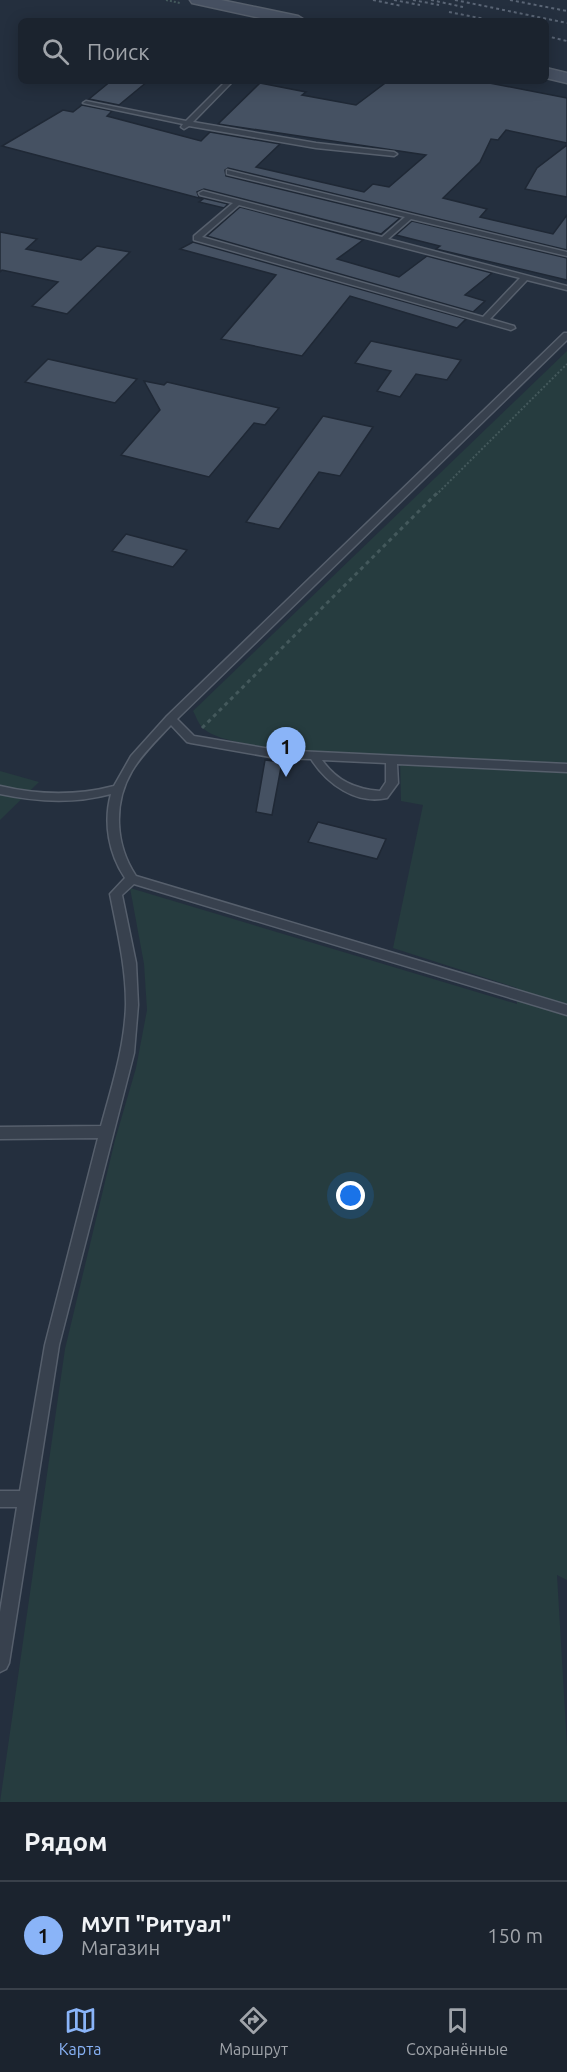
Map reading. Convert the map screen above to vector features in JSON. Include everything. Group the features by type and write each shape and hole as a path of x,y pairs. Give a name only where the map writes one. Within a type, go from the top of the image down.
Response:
{"main road":[{"path":"198,0 284,18"},
{"path":"549,74 567,78"}],"lane":[{"path":"185,126 227,84"},
{"path":"86,103 185,126 394,154"},
{"path":"230,172 567,254"},
{"path":"203,193 567,288"},
{"path":"238,202 197,238 511,328"},
{"path":"383,240 410,216"},
{"path":"484,321 526,277"},
{"path":"567,335 145,746 125,772 119,788 112,833 122,866 132,879 567,1010"},
{"path":"171,719 191,739 276,754 567,768"},
{"path":"314,756 326,777 360,794 383,795 392,783 391,761"},
{"path":"0,790 24,796 83,797 119,788"},
{"path":"0,1663 52,1345 104,1132 127,1053 132,1005 130,963 116,894 132,879"},
{"path":"0,1133 104,1132"},
{"path":"0,1499 27,1499"}],"path":[{"path":"191,739 567,364"}],"green space":[{"path":"567,351 567,1580 557,1575 567,1746 567,1802 0,1802 65,1349 115,1140 136,1068 147,1010 144,964 130,888 517,1004 517,988 393,948 423,805 401,801 400,757 296,751 237,742 215,735 202,727 193,711"},
{"path":"0,771 39,782 0,820"}],"building":[{"path":"107,84 144,84 119,105 89,99"},
{"path":"259,84 306,92 302,95 356,105 384,84 495,84 567,98 567,143 506,130 498,140 491,139 480,162 443,198 487,209 480,217 553,234 567,215 567,250 228,168 225,170 226,176 400,218 381,234 204,189 197,192 199,197 228,204 224,208 199,202 203,199 2,146 63,110 73,112 82,105 112,111 107,116 201,141 210,132 280,144 256,167 364,192 373,184 389,187 426,155 218,124"},
{"path":"567,145 567,197 525,189 537,168"},
{"path":"240,207 363,240 337,259 399,277 427,256 492,273 465,295 485,301 473,312 207,236"},
{"path":"412,221 567,258 567,280 436,249 440,246 396,235"},
{"path":"0,232 37,239 26,249 81,260 97,246 130,252 67,314 32,306 58,282 2,270 0,272"},
{"path":"193,242 466,319 457,328 350,296 302,356 221,339 276,275 180,249"},
{"path":"371,341 461,360 447,380 416,374 400,397 377,391 391,371 355,363"},
{"path":"48,359 137,379 115,403 25,382"},
{"path":"144,381 164,385 167,382 279,408 265,425 254,423 209,477 121,455 160,410"},
{"path":"323,416 373,427 340,476 319,472 279,529 246,522"},
{"path":"126,534 187,550 173,567 112,551"},
{"path":"265,760 282,762 272,815 256,812"},
{"path":"318,822 386,839 377,859 308,842"}],"railway":[{"path":"373,0 402,6"},
{"path":"394,0 420,5"},
{"path":"413,0 439,5"},
{"path":"431,0 463,7"},
{"path":"455,0 543,18"},
{"path":"510,0 567,11"},
{"path":"449,12 480,18"},
{"path":"549,19 567,23"},
{"path":"549,37 567,41"}],"place":[{"name":"МУП \"Ритуал\"","path":"286,777"}]}
